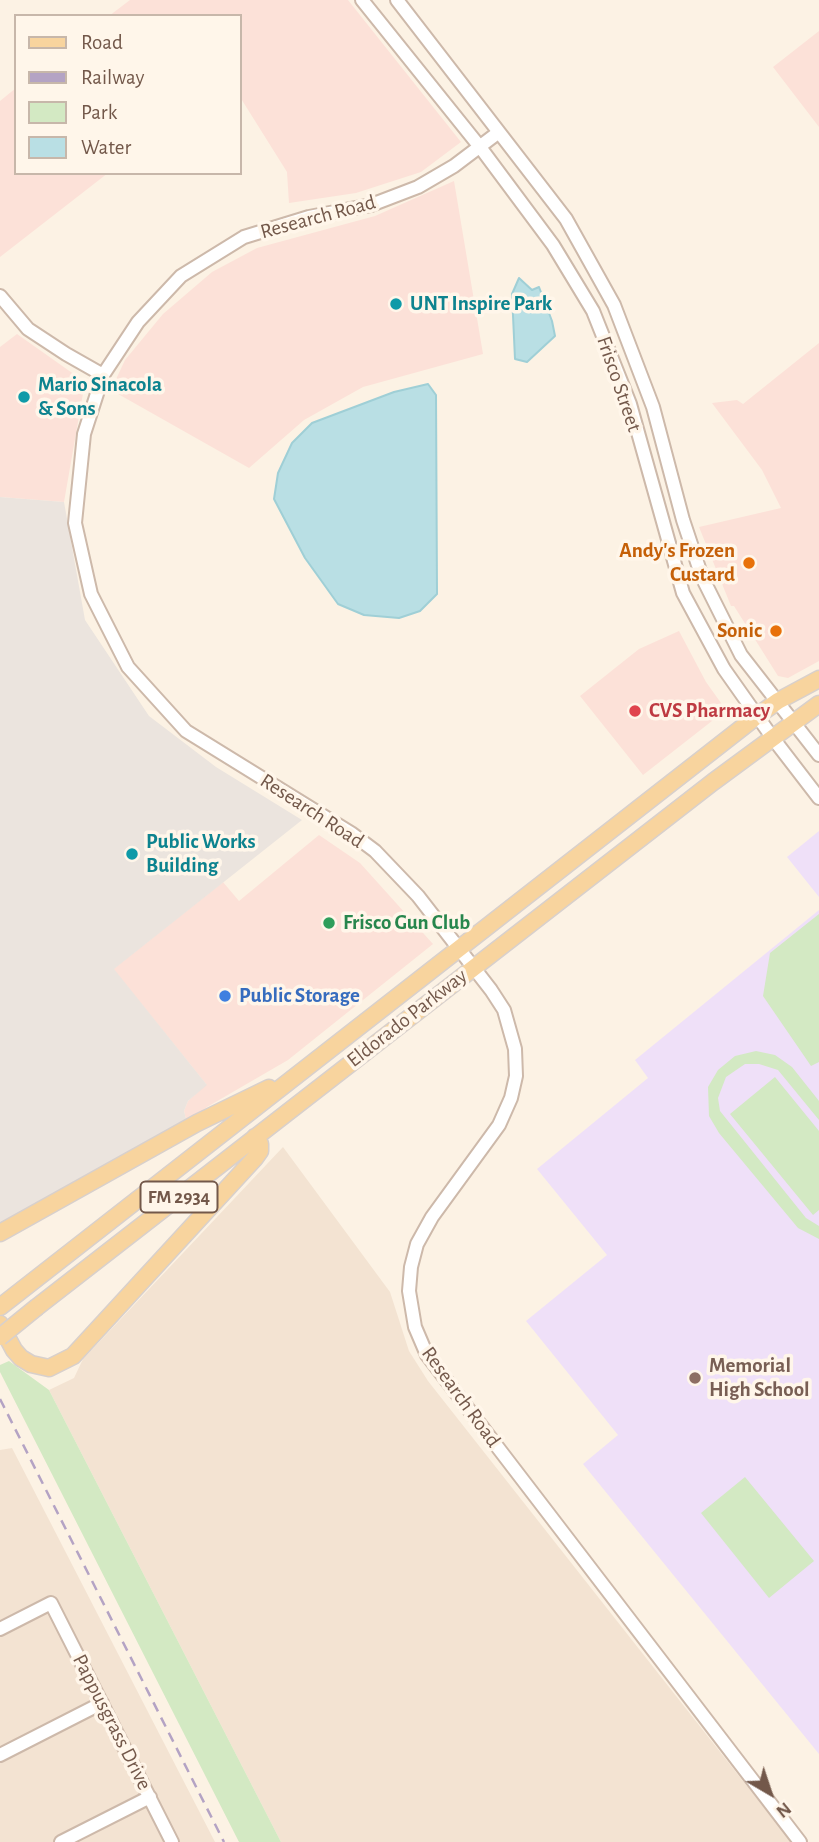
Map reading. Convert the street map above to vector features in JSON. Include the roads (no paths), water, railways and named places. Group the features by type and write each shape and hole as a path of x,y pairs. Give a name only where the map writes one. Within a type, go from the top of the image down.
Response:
{"main road":[{"name":"Eldorado Parkway","path":"0,1307 757,716 778,701 819,679"},
{"name":"Eldorado Parkway","path":"0,1337 619,854 819,704"},
{"path":"605,836 619,854"},
{"path":"0,1233 197,1124 308,1068"},
{"path":"0,1324 21,1358 31,1364 49,1368 73,1356 255,1158 260,1151 260,1144 255,1137"}],"street":[{"name":"Frisco Street","path":"397,0 566,219 614,304 653,407 683,520 702,577 741,655 819,755"},
{"name":"Frisco Street","path":"369,3 553,245 593,310 630,404 683,593 724,669 819,797"},
{"name":"Research Road","path":"499,132 454,166 418,187 371,205 309,217 244,237 181,276 138,322 103,375 84,434 75,523 91,594 128,667 186,731 351,833 375,851 418,896 498,1000 509,1023 515,1049 516,1076 511,1098 499,1125 432,1217 417,1244 411,1267 409,1292 419,1339 427,1355 800,1842"},
{"path":"0,296 28,329 103,375"},
{"path":"593,310 614,304"},
{"name":"Pappusgrass Drive","path":"1,1626 51,1603 172,1842"},
{"path":"0,1755 102,1703"},
{"path":"61,1842 149,1797"}],"water":[{"path":"519,278 532,290 539,287 555,336 527,362 515,359 512,294"},
{"path":"428,384 436,395 437,594 420,611 399,618 364,615 338,604 305,558 274,499 278,473 292,443 312,423 394,392"}],"railway":[{"path":"0,1399 224,1842"}],"place":[{"name":"UNT Inspire Park","path":"396,304"},
{"name":"Mario Sinacola & Sons","path":"24,397"},
{"name":"Andy's Frozen Custard","path":"749,563"},
{"name":"Sonic","path":"776,631"},
{"name":"CVS Pharmacy","path":"635,711"},
{"name":"Public Works Building","path":"132,854"},
{"name":"Frisco Gun Club","path":"329,923"},
{"name":"Public Storage","path":"225,996"},
{"name":"Memorial High School","path":"695,1378"}]}
